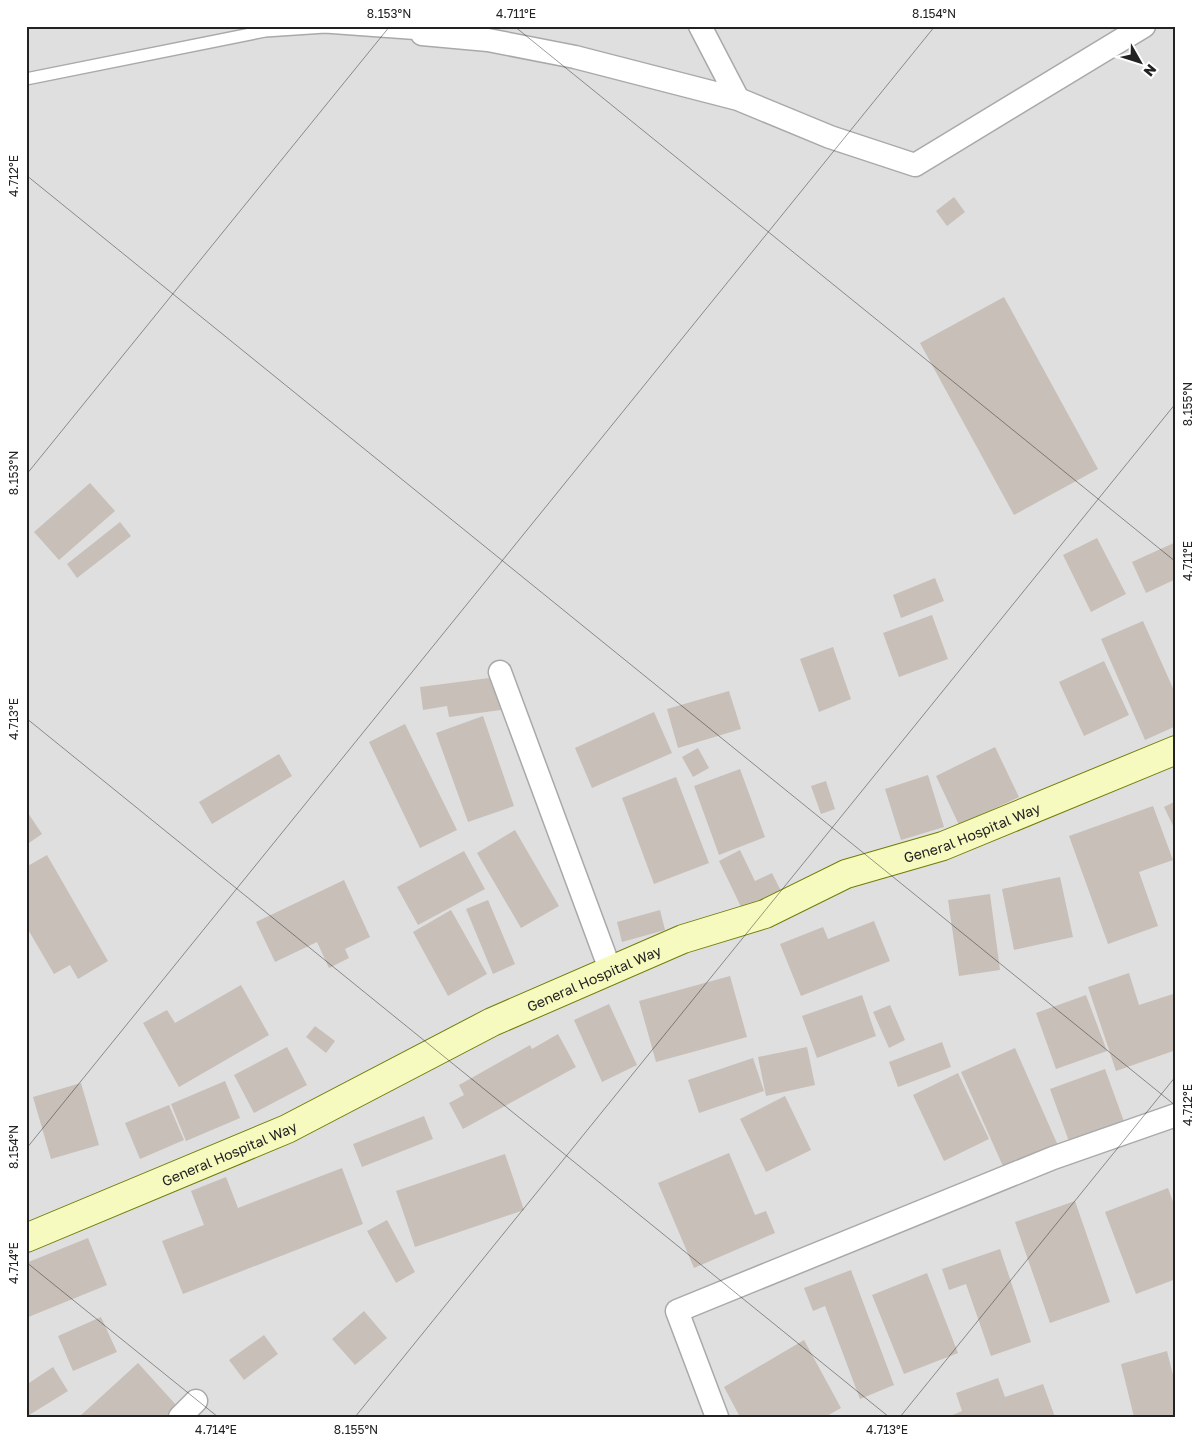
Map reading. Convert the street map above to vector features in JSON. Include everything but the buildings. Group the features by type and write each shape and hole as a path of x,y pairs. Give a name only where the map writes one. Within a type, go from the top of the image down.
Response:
{"main road":[{"name":"General Hospital Way","path":"26,1238 287,1129 492,1022 611,972 683,939 765,914 846,874 943,846 1176,750"}],"street":[{"path":"700,26 738,99"},
{"path":"422,34 488,40 575,57 738,99 830,137 915,165 1144,26"},
{"path":"500,672 611,972"},
{"path":"717,1417 677,1311 1053,1158 1176,1115"},
{"path":"180,1417 196,1401"}],"lane":[{"path":"26,79 265,32 324,26 422,34"}],"shaded area":[{"path":"26,26 1176,26 1176,1417 26,1417"}]}
